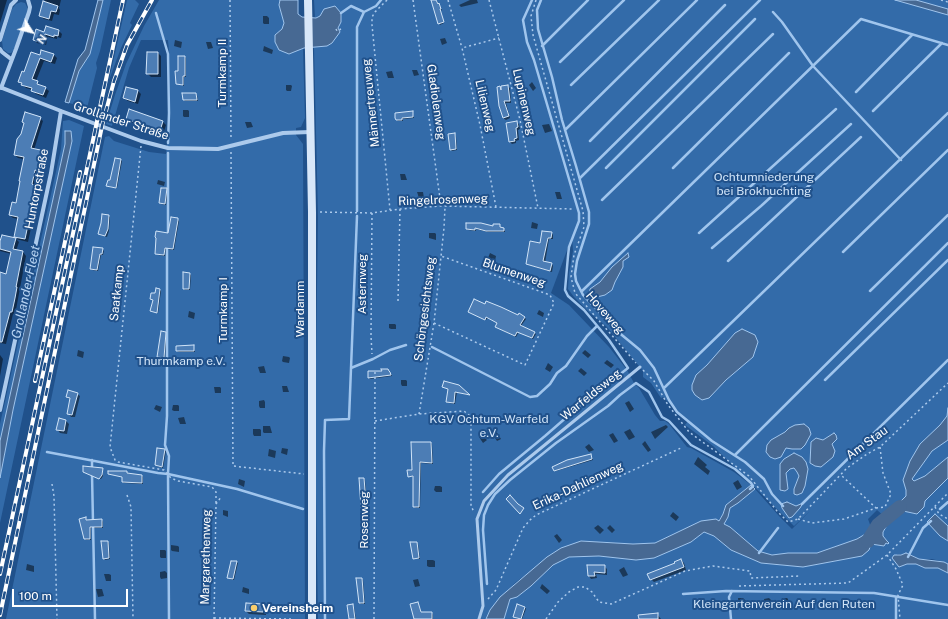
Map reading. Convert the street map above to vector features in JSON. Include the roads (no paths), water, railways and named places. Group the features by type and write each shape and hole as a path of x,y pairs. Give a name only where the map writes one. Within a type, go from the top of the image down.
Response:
{"street":[{"path":"0,40 11,5 16,0"},
{"path":"0,87 16,49 29,12 30,7 28,0"},
{"name":"Wardamm","path":"308,0 312,212 312,619"},
{"path":"0,49 11,59"},
{"name":"Grollander Straße","path":"0,87 61,111 141,140 168,148 218,149 283,133 310,132"},
{"name":"Huntorpstraße","path":"0,410 51,173 61,111"}],"lane":[{"name":"Warfeldsweg","path":"479,619 483,606 477,519 484,501 508,475 640,367"}],"waterway":[{"path":"341,13 351,6 364,12 376,6 381,0"},
{"path":"483,492 499,474 576,409 628,368 609,340 584,310 568,296 565,290 569,247 579,221 579,213 534,60 527,42 523,20 532,0"},
{"path":"541,0 537,10 538,29 552,77 562,120 589,212 589,224 577,261 575,274 576,281 583,295 617,331 640,350 654,368 669,400 677,412 712,441 745,462 764,479 772,494 783,506"},
{"path":"542,46 588,0"},
{"path":"560,62 624,0"},
{"path":"571,85 659,0"},
{"path":"565,130 697,0"},
{"path":"580,178 760,0"},
{"path":"590,141 725,5"},
{"path":"357,211 357,27 364,12"},
{"path":"773,12 782,22 813,66 901,160"},
{"path":"156,13 168,54 168,143"},
{"path":"606,168 755,19"},
{"path":"582,291 861,19 948,45"},
{"path":"602,200 773,34"},
{"path":"856,92 912,35"},
{"path":"873,111 942,43"},
{"path":"673,168 789,53"},
{"path":"699,233 836,109"},
{"path":"664,388 948,113"},
{"path":"712,248 761,206 851,124"},
{"path":"728,261 861,137"},
{"path":"843,252 948,150"},
{"path":"168,153 168,236"},
{"path":"870,291 948,215"},
{"path":"325,619 325,420 349,419 357,216"},
{"path":"735,455 948,243"},
{"path":"167,245 167,416 165,445 169,456 169,619"},
{"path":"825,380 948,260"},
{"path":"432,347 530,397 537,396 550,384 557,373 566,366 587,336 597,326"},
{"path":"351,368 390,350 406,345"},
{"path":"802,504 948,360"},
{"path":"487,584 483,530 484,515 495,494 556,443 608,406 636,383 649,392 662,417 669,421 691,445 735,469 751,483 753,486 750,489"},
{"path":"47,452 168,474 237,489 303,509"},
{"path":"92,460 92,469"},
{"path":"92,474 95,619"},
{"path":"940,509 948,502"},
{"path":"868,541 878,525 900,507"},
{"path":"908,557 923,528 931,521"},
{"path":"759,553 778,528"},
{"path":"683,594 726,591 874,593 948,605"},
{"path":"731,619 729,597 732,591"},
{"path":"896,597 896,619"}],"railway":[{"path":"0,574 123,0"},
{"path":"0,615 102,126 114,81 127,45 152,0"},
{"path":"35,381 80,172"}],"place":[{"name":"Vereinsheim","path":"254,608"}],"park label":[{"name":"Ochtumniederung bei Brokhuchting","path":"764,184"},
{"name":"Thurmkamp e.V.","path":"181,361"},
{"name":"KGV Ochtum-Warfeld e.V.","path":"489,426"},
{"name":"Kleingartenverein Auf den Ruten","path":"784,604"}],"water label":[{"name":"Grollander Fleet","path":"26,292"}]}
